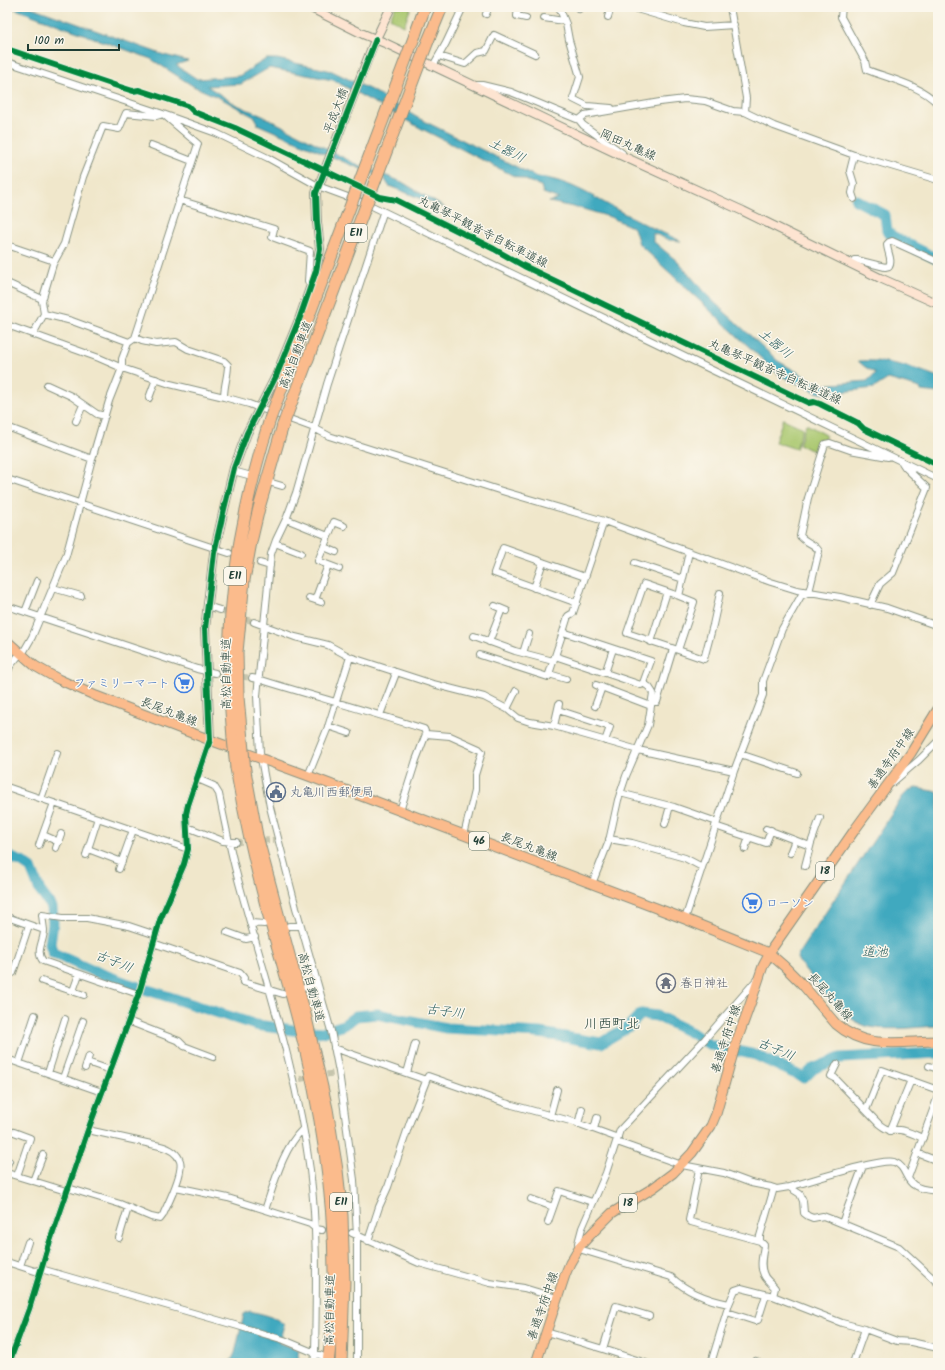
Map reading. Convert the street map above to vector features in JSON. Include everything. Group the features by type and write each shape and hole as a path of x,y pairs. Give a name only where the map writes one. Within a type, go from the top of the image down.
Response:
{"highway":[{"name":"高松自動車道","path":"341,1363 344,1282 342,1216 337,1170 327,1109 302,1019 266,904 250,837 230,698 229,652 234,578 247,504 255,469 270,419 425,7"},
{"name":"高松自動車道","path":"237,739 237,652 244,580 257,515 283,425 442,7"},
{"name":"高松自動車道","path":"308,1044 329,1172 333,1216 334,1281 325,1360"}],"main road":[{"name":"岡田丸亀線","path":"309,7 362,34 376,39 633,161 743,211 938,304"},
{"name":"平成大橋","path":"210,740 205,629 215,549 233,471 247,434 282,362 311,286 316,271 320,249 316,193 376,39 391,7"},
{"name":"長尾丸亀線","path":"7,641 35,666 58,679 96,696 684,919 769,953 802,984 836,1024 855,1037 877,1043 938,1041"},
{"name":"善通寺府中線","path":"536,1363 570,1263 579,1247 612,1213 659,1184 682,1165 711,1126 716,1114 734,1050 769,953 790,920 918,743 938,709"}],"street":[{"path":"433,66 446,44 463,7"},
{"path":"486,14 489,7"},
{"path":"518,7 517,16 526,18"},
{"path":"559,7 580,77 573,99 587,106 621,108"},
{"path":"608,17 611,7"},
{"path":"630,7 684,24 704,27 734,25"},
{"path":"730,7 746,98 744,112"},
{"path":"842,7 841,17 865,61 867,70 917,89 931,97 938,104"},
{"path":"544,18 564,21"},
{"path":"439,56 465,64 477,53 486,51 494,35 535,54"},
{"path":"7,62 163,114 216,134 319,183 372,206 938,479"},
{"path":"473,85 482,85 511,92 579,120 583,125 633,161"},
{"path":"579,120 585,115 621,108 685,99 705,101 733,111 744,112 774,126 854,155 938,180"},
{"path":"34,334 44,314 42,299 54,261 64,244 83,177 102,126 119,130 126,113 156,116 163,114"},
{"path":"7,674 10,666 24,651 32,637 66,556 92,459 109,402 122,368 122,359 129,342 135,338 198,144 163,114"},
{"path":"151,145 192,162"},
{"path":"854,155 850,171 854,184 852,193 854,199"},
{"path":"179,200 274,229 272,237 310,251 308,281 311,286"},
{"path":"357,1363 353,1173 331,1031 276,839 261,759 255,678 264,625 271,554 296,493 327,384 384,213"},
{"path":"852,264 854,260 857,260 885,267 888,266 890,260 887,244 892,241 938,262"},
{"path":"7,246 54,261"},
{"path":"7,284 42,299"},
{"path":"44,314 72,321 129,342"},
{"path":"7,325 100,358 122,368 186,388 224,396 314,428 329,436 502,491 604,521 771,582 797,590 887,608 938,626"},
{"path":"135,338 156,344 176,342 188,349 224,361 228,365 224,386 224,396"},
{"path":"149,398 156,379"},
{"path":"47,385 71,396 97,414 105,416"},
{"path":"76,421 83,405"},
{"path":"7,427 92,459"},
{"path":"684,919 734,771 763,695 763,681 782,628 801,596 809,592 819,551 816,546 805,541 800,536 808,498 825,444 830,443 850,450 899,460 928,488 893,573 880,584 870,605"},
{"path":"233,471 248,475"},
{"path":"7,479 229,553"},
{"path":"272,483 282,486"},
{"path":"286,519 328,536"},
{"path":"480,655 548,677 568,616 573,613 604,521"},
{"path":"339,569 318,561 334,522 344,526"},
{"path":"275,543 301,553"},
{"path":"324,547 336,552"},
{"path":"576,603 494,573 503,548 585,577"},
{"path":"680,596 689,552"},
{"path":"534,588 543,562"},
{"path":"260,563 270,566"},
{"path":"635,563 683,579"},
{"path":"322,602 312,599 328,565"},
{"path":"25,612 37,581"},
{"path":"595,706 599,686 627,700 652,704 657,702 675,650 694,602 644,584 626,633 675,650 704,659 720,593"},
{"path":"53,588 81,596"},
{"path":"651,642 668,592"},
{"path":"7,606 215,673"},
{"path":"207,606 220,610"},
{"path":"488,642 505,610 495,606"},
{"path":"254,622 295,637 328,645 350,657 433,684 484,697 507,709 518,718 530,722 554,726 638,750 734,771"},
{"path":"563,632 651,661 643,683"},
{"path":"523,653 529,634"},
{"path":"474,636 523,653 554,659 641,685 643,683 654,693 648,725 620,793 609,839 592,884"},
{"path":"605,673 613,649"},
{"path":"308,776 328,726 350,657"},
{"path":"380,715 395,676 394,671"},
{"path":"549,674 566,679"},
{"path":"255,678 424,729 426,734 400,811"},
{"path":"507,709 516,691"},
{"path":"554,726 559,707 610,727 605,741"},
{"path":"328,726 349,733"},
{"path":"426,734 450,736 479,749 482,752 475,775 475,790 464,835"},
{"path":"9,1363 29,1310 67,1189 143,981 160,920 184,864 188,849 186,814 210,740"},
{"path":"888,784 894,782 938,741"},
{"path":"42,799 56,753"},
{"path":"740,754 797,773"},
{"path":"198,779 214,786 217,790 233,842 238,880 282,1034 297,1080 303,1129 319,1229 314,1363"},
{"path":"7,787 188,849"},
{"path":"620,793 670,806 766,843 769,830 810,846"},
{"path":"39,845 54,803"},
{"path":"665,824 670,806"},
{"path":"98,818 87,852 122,862"},
{"path":"805,866 820,818"},
{"path":"187,827 223,841 233,842"},
{"path":"119,869 133,830"},
{"path":"56,848 61,834"},
{"path":"43,835 59,842"},
{"path":"745,849 749,837"},
{"path":"609,839 632,843 685,858 702,868"},
{"path":"790,854 794,840"},
{"path":"138,994 43,961 40,957 40,949 44,936 42,915 56,918 88,918 129,926 156,935"},
{"path":"7,917 44,930"},
{"path":"250,923 264,924"},
{"path":"13,973 29,925"},
{"path":"289,926 301,926"},
{"path":"227,932 246,939 255,937"},
{"path":"153,943 240,972 244,978 243,982 283,994"},
{"path":"73,991 79,974"},
{"path":"729,1304 714,1301 697,1294 679,1284 671,1277 579,1247 578,1243 592,1202 606,1173 620,1130 704,1039 760,975"},
{"path":"42,981 84,995"},
{"path":"306,987 317,984"},
{"path":"19,1063 35,1015"},
{"path":"48,1073 66,1019"},
{"path":"63,1078 83,1021"},
{"path":"128,1022 179,1041 184,1046 213,1057"},
{"path":"407,1073 415,1044"},
{"path":"334,1048 426,1080"},
{"path":"7,1059 102,1092"},
{"path":"87,1062 110,1070"},
{"path":"837,1064 831,1076 836,1078 879,1124 890,1131 900,1130 922,1138"},
{"path":"929,1066 938,1069"},
{"path":"866,1110 882,1070 938,1090"},
{"path":"368,1241 379,1207 388,1187 410,1122 428,1076 505,1103 594,1129 682,1165 724,1173 751,1183 777,1189 863,1166 894,1162 900,1166 914,1186 938,1191"},
{"path":"890,1131 911,1080"},
{"path":"550,1116 557,1090"},
{"path":"908,1178 938,1096"},
{"path":"578,1124 582,1109"},
{"path":"594,1129 597,1118"},
{"path":"265,1210 279,1171 295,1137 303,1129"},
{"path":"7,1173 67,1189 160,1219 176,1187 180,1161 171,1150 160,1146 88,1130"},
{"path":"14,1132 30,1138 17,1176"},
{"path":"917,1153 938,1161"},
{"path":"33,1181 43,1155"},
{"path":"842,1223 863,1166"},
{"path":"699,1169 689,1216 691,1222 714,1230 760,1241 764,1245 762,1271 764,1276 775,1288 773,1296"},
{"path":"176,1187 228,1198 310,1224 319,1229"},
{"path":"789,1187 800,1194 803,1201 804,1213 808,1216 812,1218 823,1216 900,1247 938,1283"},
{"path":"760,1241 760,1236 774,1188"},
{"path":"548,1222 559,1191 592,1202"},
{"path":"531,1199 553,1207"},
{"path":"119,1238 128,1208"},
{"path":"354,1235 420,1263 490,1283 524,1288 558,1298"},
{"path":"20,1266 28,1242"},
{"path":"7,1262 35,1271 41,1269 284,1340 325,1360"},
{"path":"711,1363 729,1304 735,1290 741,1288 773,1296 842,1323 865,1329 897,1341 911,1342 938,1348"},
{"path":"727,1312 755,1321 758,1320 766,1295"},
{"path":"603,1349 616,1306 649,1316"},
{"path":"853,1363 865,1329"},
{"path":"546,1332 646,1363"}],"green space":[{"path":"395,7 411,7 404,26 390,18"},
{"path":"783,419 803,428 796,449 775,442"},
{"path":"806,424 826,435 819,453 799,445"}],"water":[{"path":"10,7 31,7 164,55 188,61 176,65 197,79 239,76 266,59 277,59 332,71 371,90 418,118 537,177 548,178 577,188 639,221 681,241 669,240 653,233 653,241 677,261 714,302 778,361 820,385 867,381 876,373 858,361 878,361 909,367 938,377 938,393 921,391 920,388 888,379 874,388 825,394 816,392 779,375 639,244 634,228 610,217 583,209 549,202 559,199 543,193 541,186 512,175 422,129 333,80 269,68 241,84 207,86 235,104 267,118 354,163 402,182 445,208 389,186 384,178 257,124 256,118 222,99 193,86 151,59"},
{"name":"道池","path":"916,788 938,792 938,1026 895,1029 870,1027 860,1024 840,1010 797,958 798,954 903,796 909,790"},
{"path":"250,1311 273,1317 284,1325 279,1343 299,1350 298,1355 300,1363 230,1363 235,1353 244,1314"}],"waterway":[{"path":"856,200 885,215 887,231 892,236 937,259"},
{"name":"古子川","path":"7,856 22,862 31,868 40,891 52,907 53,923 50,944 53,953 91,970 126,983 256,1025 323,1032 344,1025 356,1016 377,1014 446,1028 540,1033 601,1043 628,1027 641,1014 657,1016 692,1033 710,1045 756,1055 804,1078 813,1069 840,1058 938,1053"}],"tunnel":[{"path":"220,610 254,622"},
{"path":"215,673 252,678"},
{"path":"236,842 274,840"},
{"path":"300,1079 335,1073"}],"cycle path":[{"path":"9,1363 29,1309 48,1247 88,1130 139,993 160,920 184,864 188,849 186,814 210,740 205,629 214,553 224,509 234,468 247,433 276,376 299,320 316,271 320,249 316,193 376,39"},
{"name":"丸亀琴平観音寺自転車道線","path":"7,49 133,91 139,90 188,106 194,112 235,128 380,197 396,200 494,249 524,266 809,403 814,402 820,404 858,423 864,429 938,465"}],"place":[{"name":"ファミリーマート","path":"184,683"},
{"name":"丸亀川西郵便局","path":"276,792"},
{"name":"ローソン","path":"752,903"},
{"name":"春日神社","path":"666,983"}],"district":[{"name":"川西町北","path":"612,1024"}],"water label":[{"name":"土器川","path":"507,151"},
{"name":"土器川","path":"775,344"}]}
